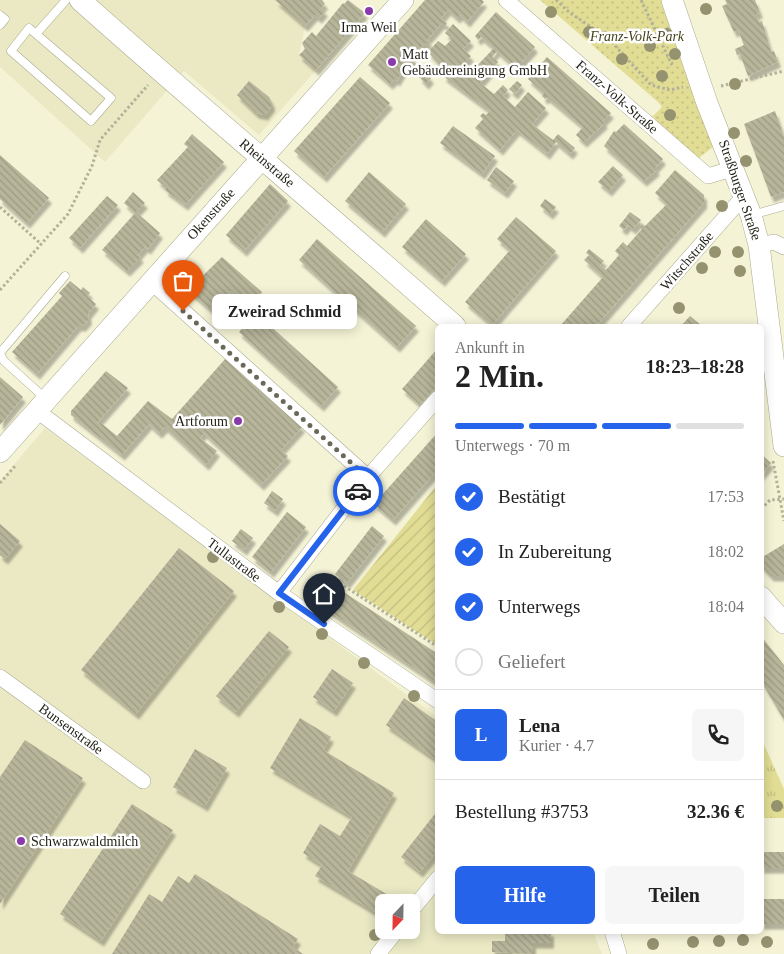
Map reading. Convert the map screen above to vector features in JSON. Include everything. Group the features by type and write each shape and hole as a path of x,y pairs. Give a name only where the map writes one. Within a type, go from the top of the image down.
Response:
{"main road":[{"name":"Rheinstraße","path":"80,0 160,72 453,324"},
{"name":"Okenstraße","path":"0,452 150,281 403,0"},
{"name":"Straßburger Straße","path":"672,0 691,91 735,168 759,245 784,446"}],"street":[{"name":"Franz-Volk-Straße","path":"506,0 708,176 735,168"},
{"name":"Witschstraße","path":"632,324 748,206"},
{"path":"759,245 774,242 784,247"},
{"path":"150,281 368,478"},
{"path":"279,593 368,478 435,401"},
{"name":"Tullastraße","path":"41,405 279,593 435,699"},
{"name":"Bunsenstraße","path":"0,677 143,781"},
{"path":"420,900 435,882"},
{"path":"613,934 619,954"},
{"path":"378,954 390,939"}],"lane":[{"path":"36,34 66,0"},
{"path":"0,15 5,19 0,25"},
{"path":"29,28 36,34 111,98 91,121 11,51 29,28"},
{"path":"748,206 784,206"},
{"path":"41,405 0,354 65,276"}],"path":[{"path":"556,0 570,13 608,38 651,85 670,90 691,91 784,71"},
{"path":"641,0 676,72"},
{"path":"0,290 68,214 92,166 100,140 160,72"},
{"path":"680,80 691,91"},
{"path":"0,207 41,244"},
{"path":"764,506 770,500 784,499"},
{"path":"317,609 334,584 341,584 435,645"}],"shaded area":[{"path":"0,0 275,0 305,26 299,55 316,70 259,135 184,71 105,162 0,67"},
{"path":"45,428 435,716 435,934 594,934 602,954 0,954 0,481"}],"green space":[{"name":"Franz-Volk-Park","path":"540,0 662,0 713,147 699,158 652,117 662,107 658,102"},
{"path":"435,488 435,644 353,590"},
{"path":"764,745 784,789 784,818 764,818"}],"building":[{"path":"275,0 322,0 325,4 321,8 325,11 319,18 315,15 305,26"},
{"path":"348,0 365,13 316,70 299,55 305,49 302,43 312,32 316,36 343,3"},
{"path":"425,0 482,0 484,2 467,22 460,15 457,18 448,10 441,18 447,23 445,26 442,23 427,40 431,43 428,45 425,43 410,59 416,64 411,70 406,66 397,81 395,79 390,84 368,65"},
{"path":"725,0 755,0 760,13 756,14 759,22 762,21 771,52 774,51 778,62 748,76 740,54 737,55 735,49 744,45 738,30 734,32 722,6 727,4"},
{"path":"496,12 535,47 514,71 510,68 513,65 497,51 492,57 498,62 480,83 494,94 503,85 508,90 503,96 515,107 528,92 546,108 532,124 553,140 558,134 575,148 570,154 556,142 547,154 517,130 500,150 475,128 483,119 480,116 483,113 486,115 490,111 443,76 451,67 448,64 444,69 428,52 438,41 445,46 452,39 445,33 453,24 471,41 463,49 471,56 460,67 469,74 494,48 481,37 478,40 475,36"},
{"path":"547,57 611,113 603,121 605,123 584,142 576,135 583,127 547,97 545,99 542,96 544,93 528,79"},
{"path":"424,71 431,78 426,84 419,77"},
{"path":"360,77 390,103 324,177 294,151"},
{"path":"249,81 269,97 272,103 272,106 265,115 256,113 237,95"},
{"path":"517,81 522,85 515,94 509,89"},
{"path":"775,111 784,137 784,192 771,197 744,124"},
{"path":"624,124 663,159 655,168 657,170 644,181 604,146 614,131 616,132"},
{"path":"453,126 495,156 482,174 440,143"},
{"path":"192,134 224,162 185,205 165,190 166,188 157,180 188,147 184,144"},
{"path":"0,155 49,198 27,223 0,199"},
{"path":"613,166 623,175 609,191 598,182"},
{"path":"496,167 514,181 505,193 487,180"},
{"path":"675,170 704,195 704,203 598,324 562,324 603,277 584,260 589,255 586,253 589,249 604,261 600,265 606,270 619,255 615,251 623,242 627,246 642,229 639,227 642,224 645,226 667,204 655,193"},
{"path":"369,172 406,204 382,232 345,201"},
{"path":"270,184 288,201 244,251 226,235"},
{"path":"133,192 145,203 136,212 160,233 148,249 145,247 138,255 141,257 127,271 102,250 135,213 124,203"},
{"path":"107,196 118,205 80,248 69,238"},
{"path":"545,199 556,207 550,214 540,206"},
{"path":"630,212 641,220 633,229 628,225 624,230 619,226"},
{"path":"516,217 556,251 493,324 491,324 465,302 510,250 497,239"},
{"path":"426,219 466,254 442,281 402,247"},
{"path":"317,239 416,326 397,347 299,260"},
{"path":"222,257 262,292 249,307 231,291 224,298 222,296 210,309 188,290"},
{"path":"70,281 81,290 83,287 90,293 87,296 96,304 88,314 89,319 83,326 78,326 37,374 12,352 62,296 59,293"},
{"path":"256,313 338,387 321,406 239,332"},
{"path":"690,316 700,324 683,324"},
{"path":"435,351 435,388 420,405 402,389"},
{"name":"Artforum","path":"226,358 302,427 281,450 288,456 261,485 204,433 200,438 217,451 206,465 165,427 159,433 149,424 122,455 71,415 71,411 106,371 128,388 97,423 101,423 117,436 148,401 172,419"},
{"path":"0,377 23,397 0,425"},
{"path":"435,435 435,472 393,520 374,504"},
{"path":"764,457 771,463 764,471"},
{"path":"272,491 283,499 275,511 264,503"},
{"path":"287,512 306,527 271,572 252,557"},
{"path":"0,524 20,541 5,559 0,555"},
{"path":"372,526 384,536 347,583 335,574"},
{"path":"241,529 253,538 244,550 232,541"},
{"path":"784,544 784,576 771,576 764,569 764,556"},
{"path":"179,548 234,591 136,714 81,670"},
{"path":"336,587 435,652 435,682 323,607"},
{"path":"269,631 289,647 236,712 216,696"},
{"path":"764,640 784,665 784,720 764,686"},
{"path":"332,669 353,683 334,711 313,697"},
{"path":"404,698 435,720 435,759 386,725"},
{"path":"300,718 331,737 323,750 394,793 348,871 386,894 375,894 375,912 315,876 322,865 303,853 320,824 340,836 352,817 270,768"},
{"name":"Schwarzwaldmilch","path":"25,740 83,778 0,904 0,777"},
{"path":"195,749 227,768 205,806 173,787"},
{"path":"132,804 173,830 101,941 60,914"},
{"path":"435,814 435,854 420,872 401,857"},
{"path":"764,852 784,852 784,868 764,868"},
{"path":"195,874 298,939 293,947 303,954 112,954 149,894 162,902 178,876 189,883"},
{"path":"764,899 784,899 784,924 764,924"},
{"path":"505,934 551,934 551,943 533,943 533,954 492,952 492,941 505,941"}],"way so far":[{"path":"183,311 368,478 358,491"}],"place":[{"name":"Irma Weil","path":"369,11"},
{"name":"Matt Gebäudereinigung GmbH","path":"392,62"},
{"name":"Zweirad Schmid","path":"183,311"},
{"name":"Artforum","path":"238,421"},
{"name":"Schwarzwaldmilch","path":"21,841"}],"route":[{"path":"324,624 279,593 358,491"}]}
